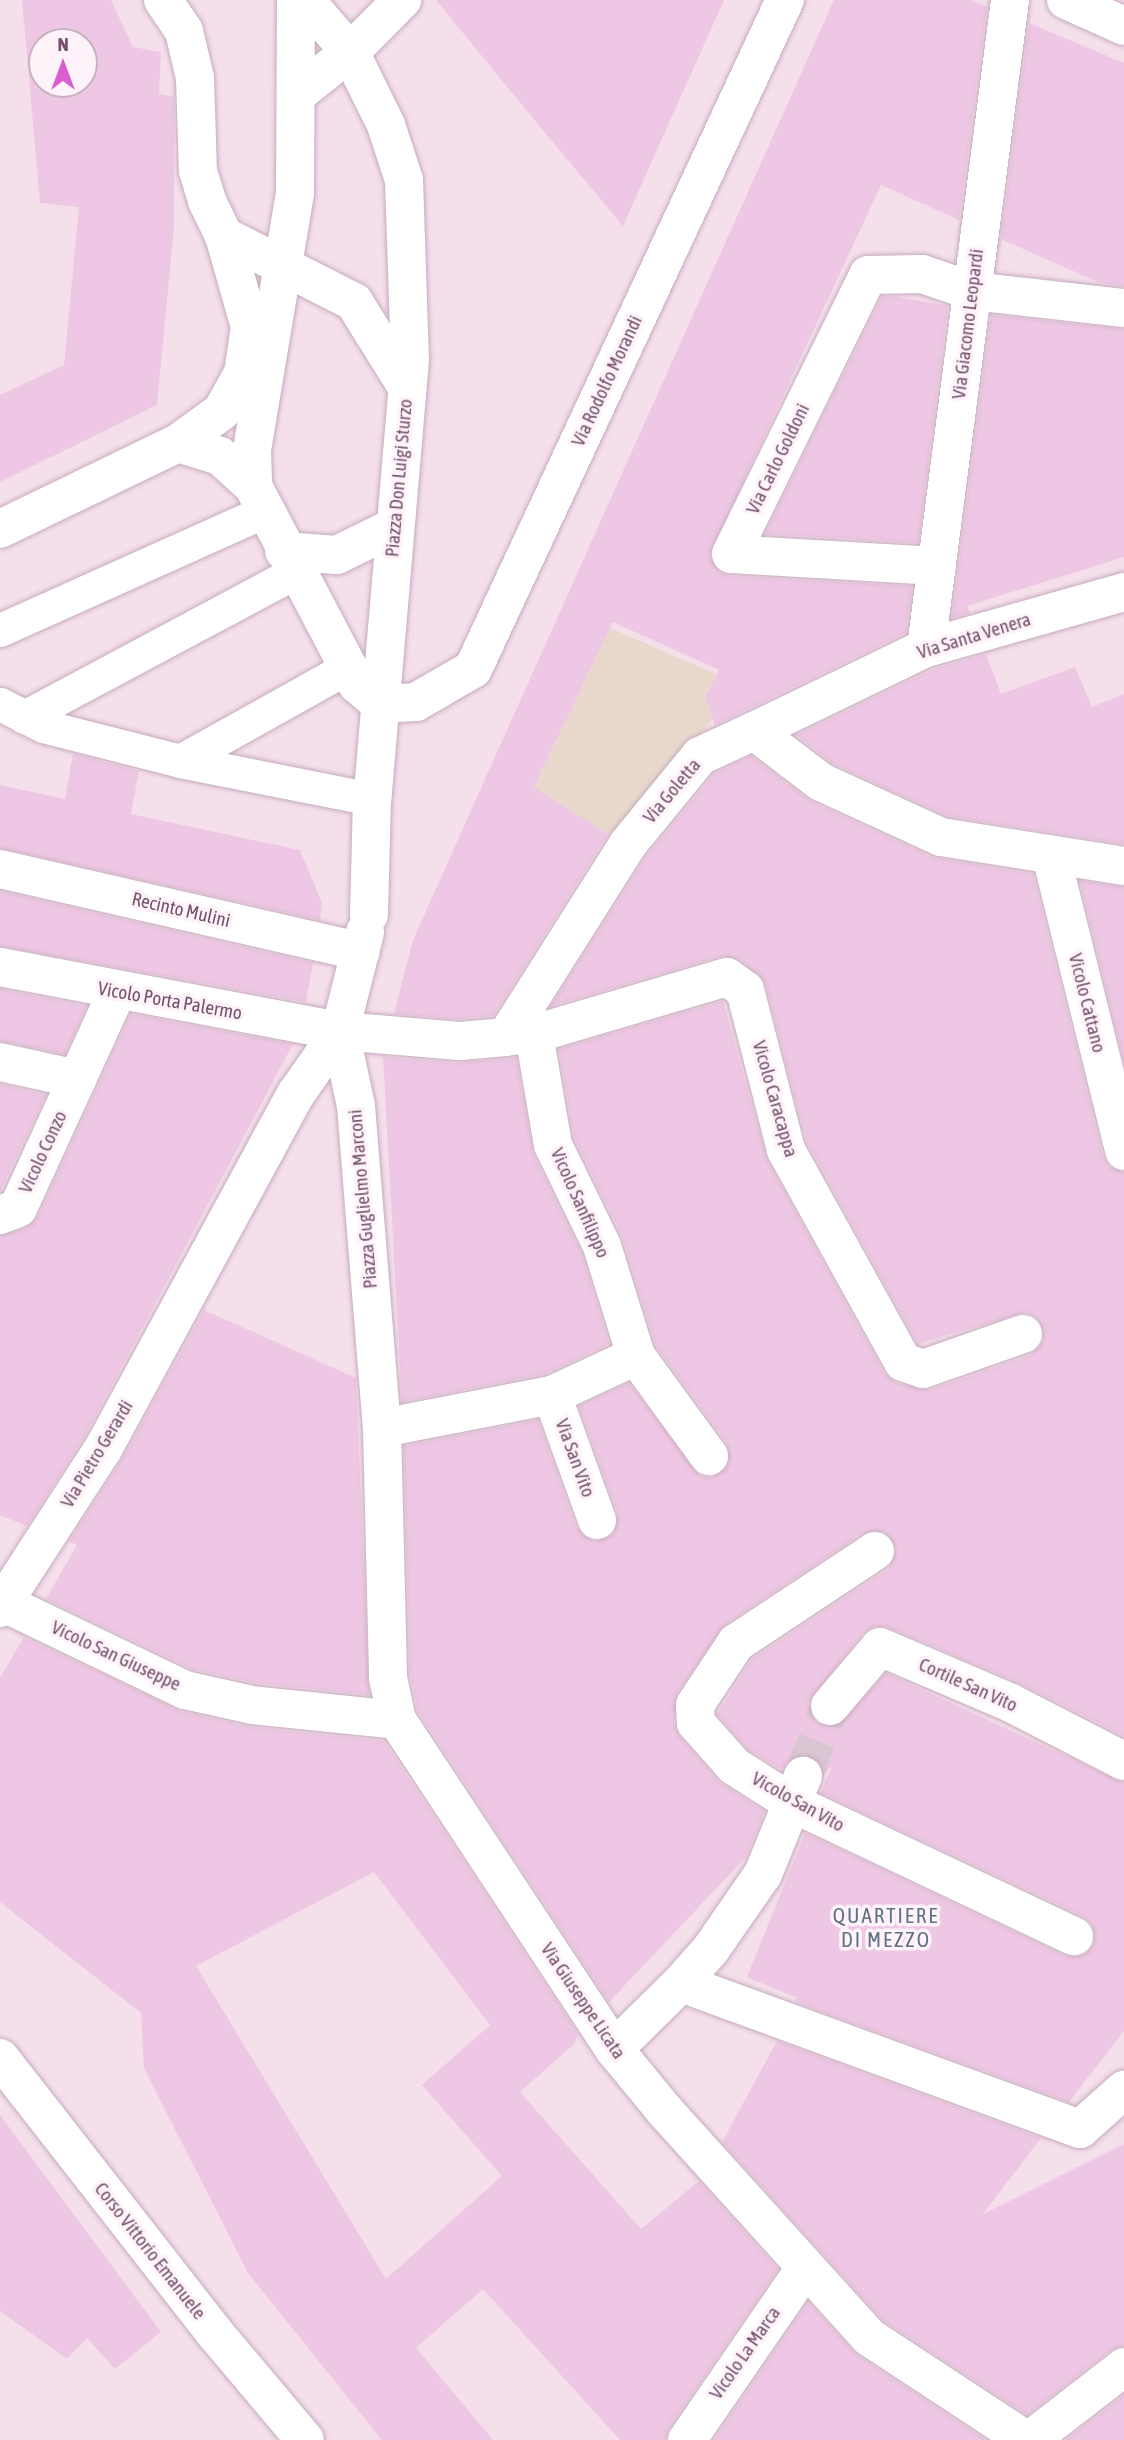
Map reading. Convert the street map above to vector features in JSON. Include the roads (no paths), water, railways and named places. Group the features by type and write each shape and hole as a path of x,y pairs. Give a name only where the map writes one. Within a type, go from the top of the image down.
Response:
{"street":[{"path":"0,529 178,443 222,411 243,373 250,327 224,236 207,201 198,171 195,78 184,32 163,0"},
{"path":"258,499 251,451 295,193 296,0"},
{"name":"Piazza Don Luigi Sturzo","path":"305,0 350,51 386,125 404,180 407,387 372,799 365,933"},
{"path":"297,94 350,51 402,0"},
{"name":"Via Rodolfo Morandi","path":"380,704 416,702 473,668 785,0"},
{"name":"Via Giacomo Leopardi","path":"926,648 1010,0"},
{"path":"1066,0 1124,26"},
{"path":"224,236 354,302 407,387"},
{"name":"Via Carlo Goldoni","path":"937,566 731,554 868,275 922,274 972,291"},
{"path":"972,291 1124,308"},
{"path":"178,443 220,456 258,499 357,684 380,704"},
{"path":"290,562 337,555 394,527"},
{"name":"Via Santa Venera","path":"754,732 926,648 1124,592"},
{"path":"754,732 821,782 941,837 1124,866"},
{"name":"Via Goletta","path":"520,1035 628,844 700,756 754,732"},
{"name":"Vicolo Cattano","path":"1051,855 1124,1151"},
{"name":"Recinto Mulini","path":"0,869 365,933"},
{"name":"Piazza Guglielmo Marconi","path":"188,1297 296,1094 340,1031 365,933"},
{"name":"Vicolo Porta Palermo","path":"0,967 117,992 340,1031"},
{"name":"Vicolo Caracappa","path":"520,1035 727,977 745,990 786,1150 903,1362 923,1368 1023,1334"},
{"name":"Vicolo Conzo","path":"0,1215 18,1208 117,992"},
{"path":"340,1031 460,1041 520,1035"},
{"name":"Piazza Guglielmo Marconi","path":"340,1031 356,1106 382,1428"},
{"name":"Vicolo Sanfilippo","path":"520,1035 553,1145 602,1245 636,1356 709,1456"},
{"path":"0,1062 77,1079"},
{"name":"Via Pietro Gerardi","path":"2,1606 103,1449 188,1297"},
{"path":"382,1428 552,1395 636,1356"},
{"name":"Via San Vito","path":"552,1395 597,1520"},
{"name":"Via Giuseppe Licata","path":"382,1428 387,1678 397,1720 614,2049 805,2268 869,2337 1028,2440"},
{"name":"Vicolo San Vito","path":"875,1551 736,1643 695,1705 696,1723 734,1766 797,1790 1074,1936"},
{"name":"Vicolo San Giuseppe","path":"2,1606 185,1690 252,1705 397,1720"},
{"name":"Cortile San Vito","path":"830,1706 880,1647 1011,1703 1124,1761"},
{"path":"614,2049 681,1983 711,1949 763,1874 797,1790"},
{"path":"681,1983 1080,2129 1123,2095"},
{"name":"Corso Vittorio Emanuele","path":"0,2058 214,2332 305,2440"},
{"name":"Vicolo La Marca","path":"687,2440 805,2268"},
{"path":"1028,2440 1124,2367"}],"lane":[{"path":"0,630 258,499"},
{"path":"12,710 290,562"},
{"path":"180,761 348,667"},
{"path":"12,710 180,761 372,799"}],"tunnel":[{"path":"803,1776 830,1706"}],"district":[{"name":"QUARTIERE DI MEZZO","path":"886,1927"}]}
